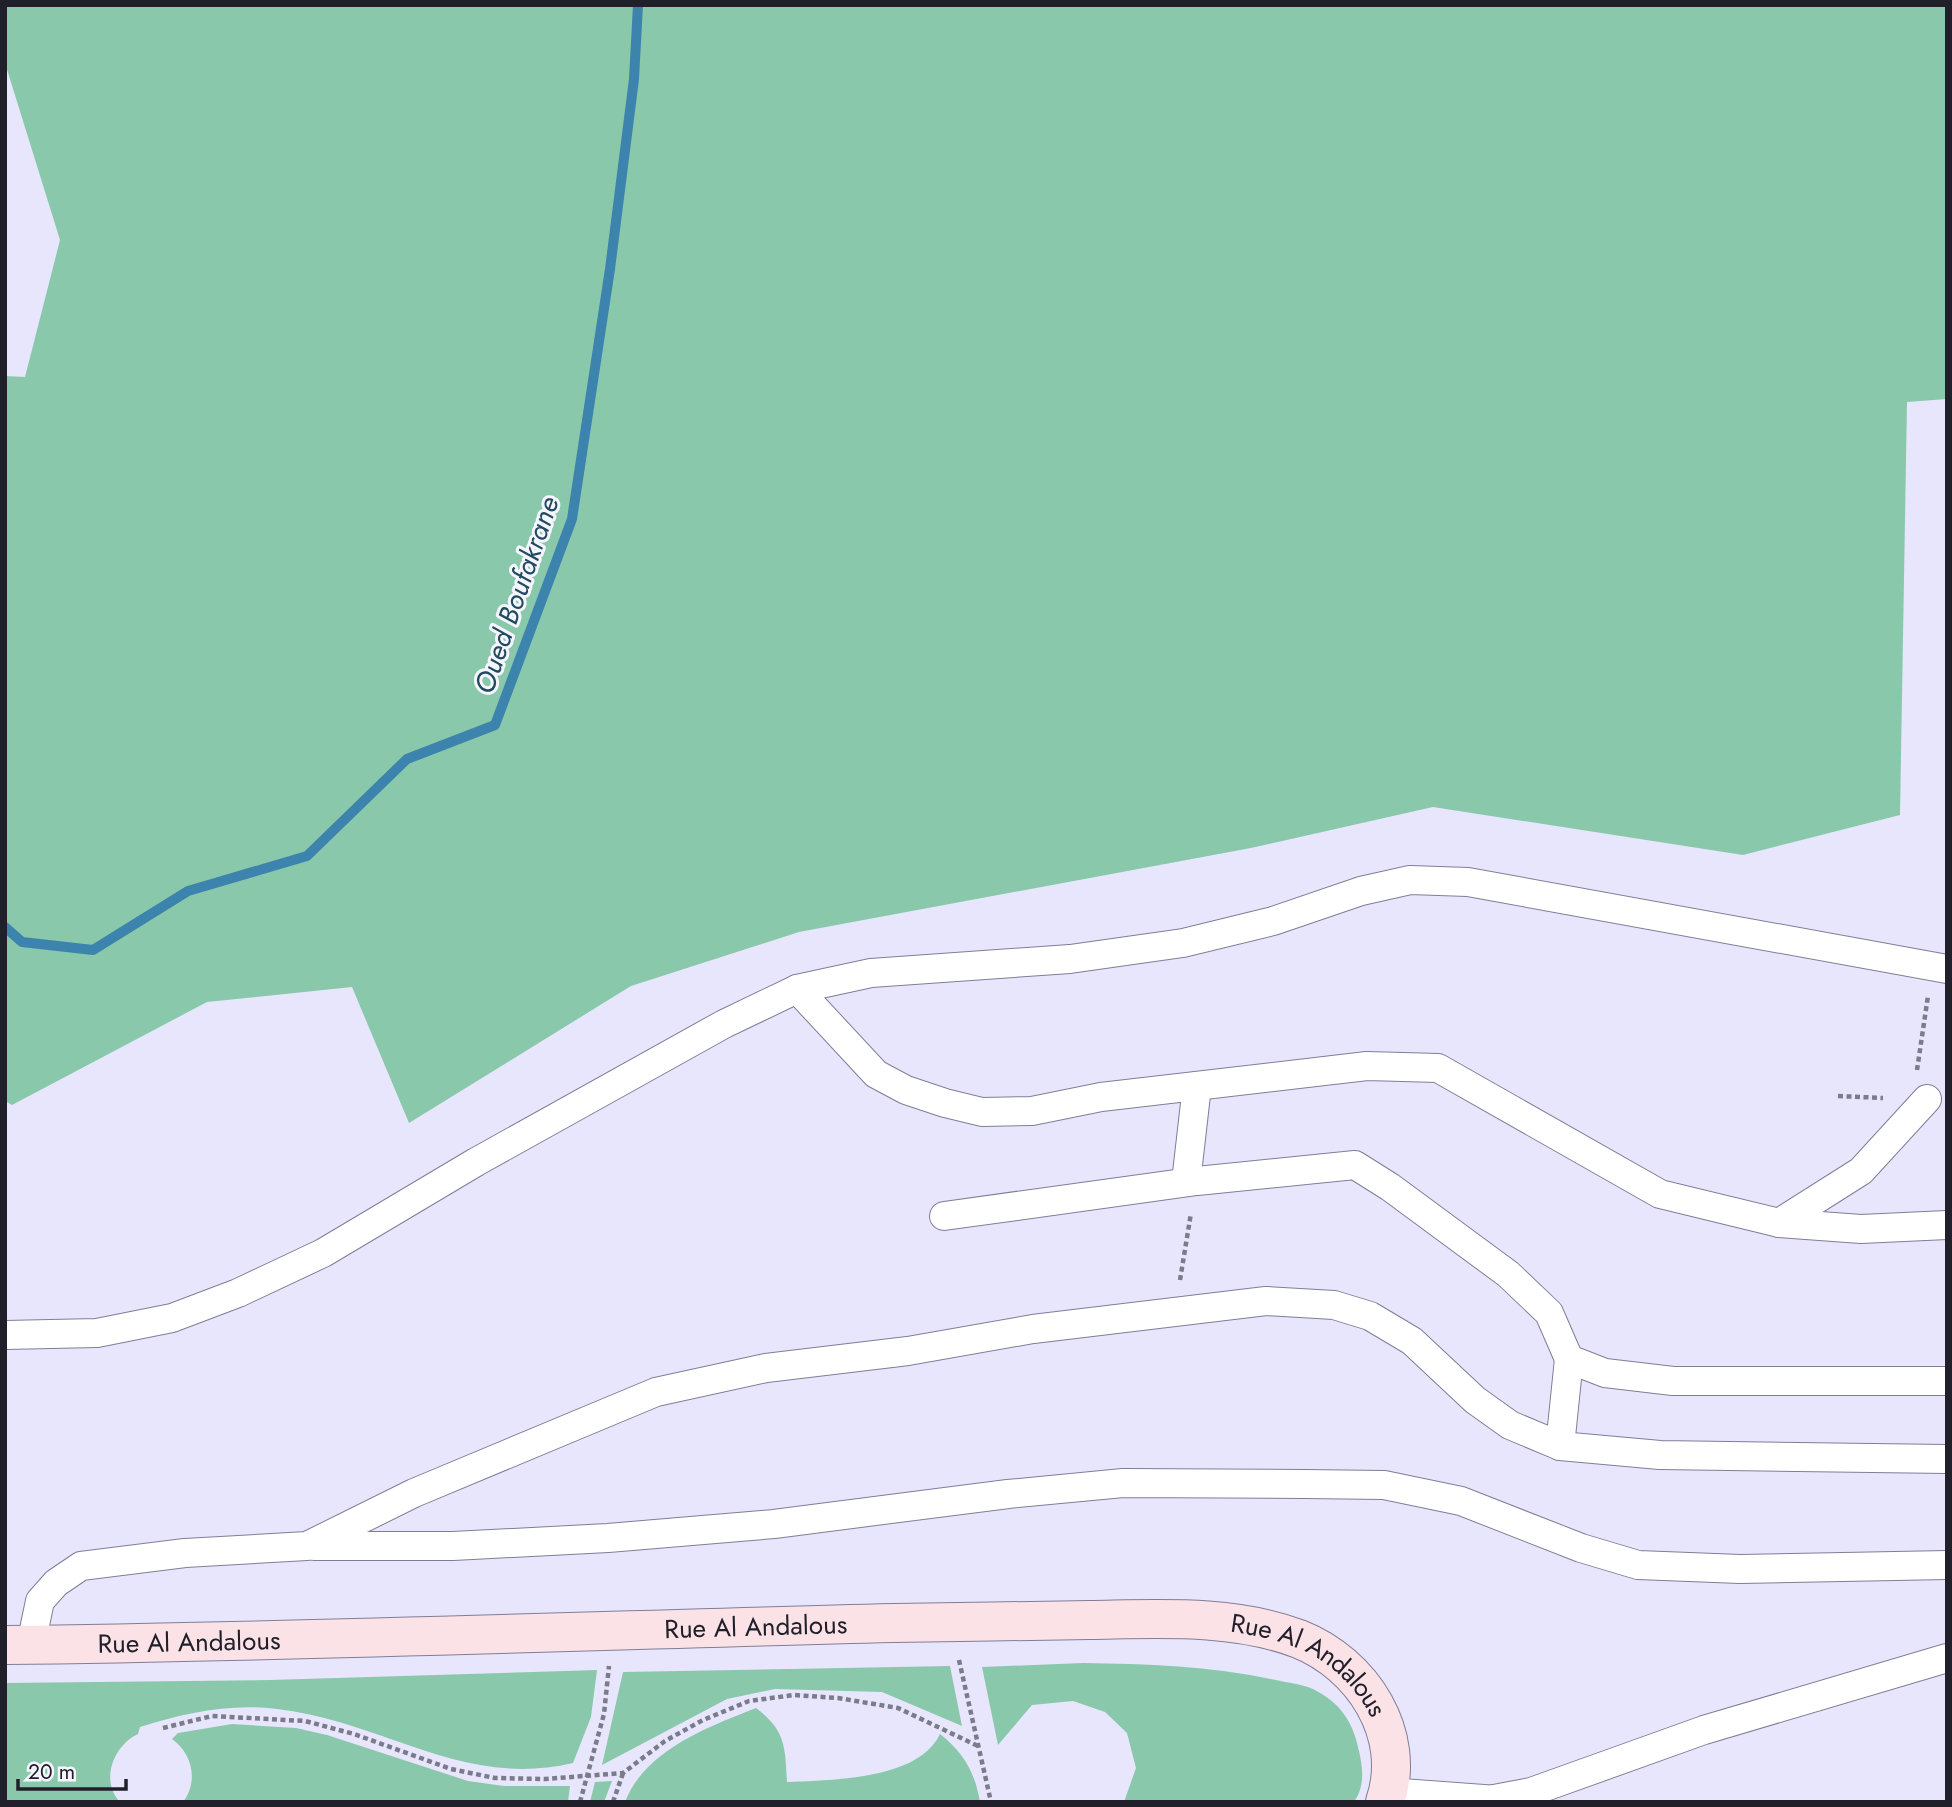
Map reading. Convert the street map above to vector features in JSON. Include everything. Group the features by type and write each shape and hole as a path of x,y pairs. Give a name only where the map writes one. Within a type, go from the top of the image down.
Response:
{"street":[{"path":"5,1335 109,1330 172,1318 238,1293 323,1253 500,1149 724,1024 797,989 872,973 1070,959 1183,943 1273,921 1361,891 1410,880 1468,882 1940,968"},
{"path":"797,989 876,1074 906,1090 982,1112 1032,1111 1101,1097 1367,1066 1438,1068 1660,1194 1780,1223 1861,1229 1947,1225"},
{"path":"1192,1182 1197,1086"},
{"path":"1780,1223 1861,1171 1927,1099"},
{"path":"944,1216 1192,1182 1355,1165 1391,1187 1508,1274 1549,1313 1569,1359 1560,1446"},
{"path":"307,1546 414,1493 656,1392 766,1368 908,1351 1033,1329 1266,1301 1334,1305 1370,1316 1412,1341 1475,1401 1510,1425 1560,1446 1660,1455 1947,1459"},
{"path":"1569,1359 1605,1373 1673,1381 1947,1381"},
{"path":"18,1644 40,1601 56,1583 81,1566 185,1553 307,1546 453,1546 622,1537 787,1523 1007,1494 1123,1483 1384,1485 1461,1501 1581,1548 1638,1565 1740,1569 1947,1565"},
{"name":"Rue Al Andalous","path":"18,1644 950,1622 1203,1619 1300,1639 1341,1664 1367,1688 1385,1726 1392,1759 1387,1797"},
{"path":"1387,1797 1506,1800 1815,1695 1947,1658"}],"path":[{"path":"1916,1072 1940,968"},
{"path":"1175,1313 1192,1182"},
{"path":"950,1622 991,1802"},
{"path":"580,1802 604,1714 609,1672 609,1630"},
{"path":"163,1728 212,1716 305,1721 462,1771 495,1777 545,1779 623,1773 665,1741 703,1720 749,1701 780,1696 838,1698 898,1708 978,1746"},
{"path":"613,1802 623,1773"}],"green space":[{"path":"5,5 1947,5 1947,399 1907,402 1900,815 1743,855 1433,807 1251,848 799,932 631,986 409,1123 352,987 207,1002 12,1105 5,1101 5,376 25,377 60,240 5,63"},
{"path":"1083,1663 1204,1669 1252,1675 1313,1689 1338,1707 1353,1731 1362,1771 1358,1796 1354,1802 1124,1802 1136,1768 1127,1733 1105,1712 1073,1701 1032,1705 998,1745 982,1667"},
{"path":"950,1666 962,1726 882,1692 775,1689 727,1699 602,1765 623,1672"},
{"path":"597,1670 591,1717 573,1763 533,1769 495,1767 459,1761 316,1716 260,1707 225,1708 174,1717 140,1727 138,1734 117,1754 110,1773 114,1793 120,1802 5,1802 5,1683 270,1680"},
{"path":"756,1708 773,1724 782,1741 787,1782 849,1778 894,1769 913,1761 929,1749 940,1734 967,1764 980,1802 625,1802 634,1784 663,1754 699,1732"},
{"path":"232,1724 296,1728 327,1735 468,1781 504,1786 570,1786 568,1802 183,1802 191,1785 191,1768 184,1752 172,1739 178,1733"},
{"path":"612,1781 604,1802 590,1802 595,1782"}],"waterway":[{"name":"Oued Boufakrane","path":"5,927 22,942 93,950 188,891 307,856 407,759 495,725 572,519 610,269 634,79 638,5"}]}
